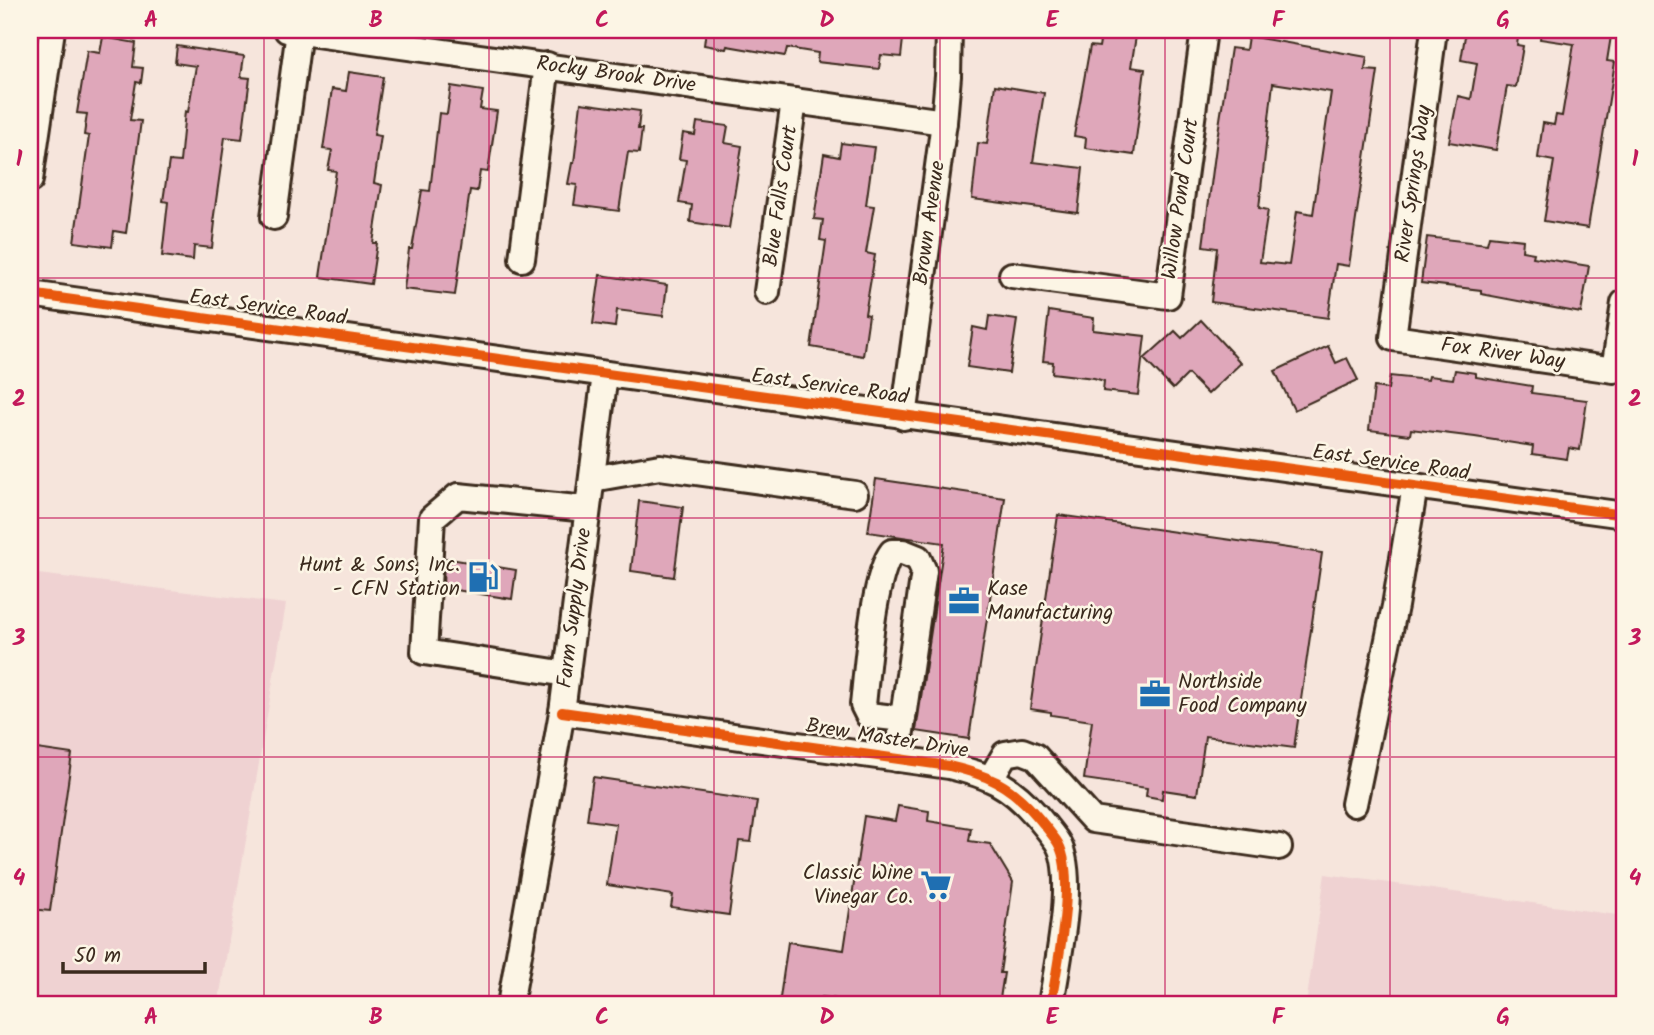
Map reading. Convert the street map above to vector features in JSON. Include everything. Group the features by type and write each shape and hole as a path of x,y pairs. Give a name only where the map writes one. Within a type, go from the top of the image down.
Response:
{"street":[{"path":"30,180 52,30"},
{"name":"Brown Avenue","path":"904,416 944,122 949,30"},
{"name":"Willow Pond Court","path":"1012,275 1168,296 1205,30"},
{"name":"River Springs Way","path":"1393,338 1434,30"},
{"path":"274,217 293,31"},
{"name":"Rocky Brook Drive","path":"293,31 944,122"},
{"path":"522,259 548,65"},
{"name":"Blue Falls Court","path":"767,292 794,100"},
{"name":"East Service Road","path":"30,294 1624,515"},
{"name":"Fox River Way","path":"1393,338 1614,370 1624,303"},
{"name":"Farm Supply Drive","path":"510,1005 562,712 605,374"},
{"path":"592,479 660,467 855,494"},
{"path":"1354,804 1395,607 1415,486"},
{"path":"567,674 424,652 432,518 458,496 587,509"},
{"path":"897,758 903,719 924,571 918,558 903,552 892,552 886,560 879,582 863,705 868,715 903,719"},
{"name":"Brew Master Drive","path":"562,712 897,758 949,766 991,778 1018,795 1056,840 1061,852 1067,896 1051,1005"},
{"path":"991,778 1004,754 1021,751 1035,756 1093,820 1279,847"}],"shaded area":[{"path":"30,573 286,604 218,1005 30,1005"},
{"path":"1325,874 1624,916 1624,1005 1306,1005"}],"building":[{"path":"706,30 904,30 901,57 881,55 879,69 817,62 818,53 787,48 785,56 727,46 726,49 704,45"},
{"path":"1102,30 1137,30 1131,67 1145,69 1134,155 1085,148 1086,138 1074,136 1090,46 1099,47"},
{"path":"1466,30 1519,30 1517,45 1523,46 1516,87 1507,86 1496,150 1449,142 1458,96 1471,99 1477,63 1461,60"},
{"path":"1541,30 1612,30 1607,61 1615,62 1588,228 1544,221 1554,161 1538,158 1543,123 1554,125 1556,115 1562,116 1574,44 1540,39"},
{"path":"1248,36 1367,57 1365,70 1378,71 1349,266 1336,264 1328,318 1211,302 1217,248 1203,246 1217,139 1231,48 1246,50","holes":["1273,83 1331,92 1313,214 1297,211 1289,265 1260,262 1268,210 1259,208"]},
{"path":"103,37 136,43 133,67 143,68 141,83 136,82 130,120 141,121 126,233 114,231 112,247 74,242 89,136 84,135 87,114 77,113 87,51 100,53"},
{"path":"177,46 244,56 241,77 250,78 242,139 225,137 212,248 194,246 193,260 162,256 168,202 163,201 169,161 180,162 185,111 188,112 196,66 175,63"},
{"path":"349,72 383,77 374,135 381,136 374,183 382,185 373,243 377,243 371,284 320,277 336,171 328,170 332,150 323,149 332,89 346,91"},
{"path":"995,85 1044,93 1033,162 1083,168 1078,213 972,199 978,143 987,144"},
{"path":"451,86 483,91 480,109 497,111 488,172 480,171 477,191 470,190 455,295 404,289 409,249 412,249 422,190 430,191 439,113 447,114"},
{"path":"581,103 640,111 638,129 642,129 639,153 628,152 619,211 574,205 577,185 568,184 574,163"},
{"path":"697,122 728,126 725,143 742,146 729,228 690,222 692,205 679,203 686,160 679,159 683,133 695,135"},
{"path":"841,143 874,147 866,205 874,206 866,253 875,255 865,314 869,315 863,356 811,347 826,241 820,240 823,220 814,219 824,154 839,157"},
{"path":"1489,236 1523,240 1522,251 1534,253 1533,257 1589,266 1581,313 1481,294 1481,290 1421,283 1427,237 1487,244"},
{"path":"600,275 667,285 663,316 617,310 615,327 593,324"},
{"path":"1049,311 1094,318 1093,330 1145,336 1138,395 1103,391 1104,381 1094,378 1052,373 1053,362 1043,361"},
{"path":"989,316 1017,320 1009,373 967,367 973,327 987,330"},
{"path":"1201,320 1241,363 1208,394 1188,374 1173,389 1144,359 1175,331 1182,338"},
{"path":"1328,346 1336,363 1347,358 1358,380 1294,410 1275,371"},
{"path":"1455,370 1476,373 1476,377 1532,386 1531,393 1587,400 1580,450 1569,448 1567,459 1532,454 1533,446 1475,437 1411,429 1410,435 1369,430 1374,387 1388,389 1390,376 1428,380 1429,376 1453,379"},
{"path":"876,479 1005,498 969,739 916,731 944,543 868,532"},
{"path":"639,501 683,507 674,577 631,571"},
{"path":"1058,515 1322,553 1294,748 1205,736 1197,795 1163,790 1162,799 1146,796 1147,788 1084,779 1092,721 1030,709"},
{"path":"444,558 516,570 512,599 443,588"},
{"path":"30,748 72,754 50,911 30,909"},
{"path":"593,777 757,801 751,842 739,841 729,915 671,907 673,895 607,885 616,824 587,820"},
{"path":"898,806 929,811 928,821 971,828 969,841 990,844 1013,882 1000,973 1004,973 999,1005 882,1005 822,997 820,1005 779,1005 788,942 844,950 864,816 895,821"}],"cycle path":[{"path":"30,294 1624,515"},
{"path":"562,712 949,766 997,782 1026,804 1056,840 1063,854 1066,896 1051,1005"}],"place":[{"name":"Hunt & Sons, Inc. - CFN Station","path":"483,577"},
{"name":"Kase Manufacturing","path":"964,601"},
{"name":"Northside Food Company","path":"1155,694"},
{"name":"Classic Wine Vinegar Co.","path":"936,885"}]}
